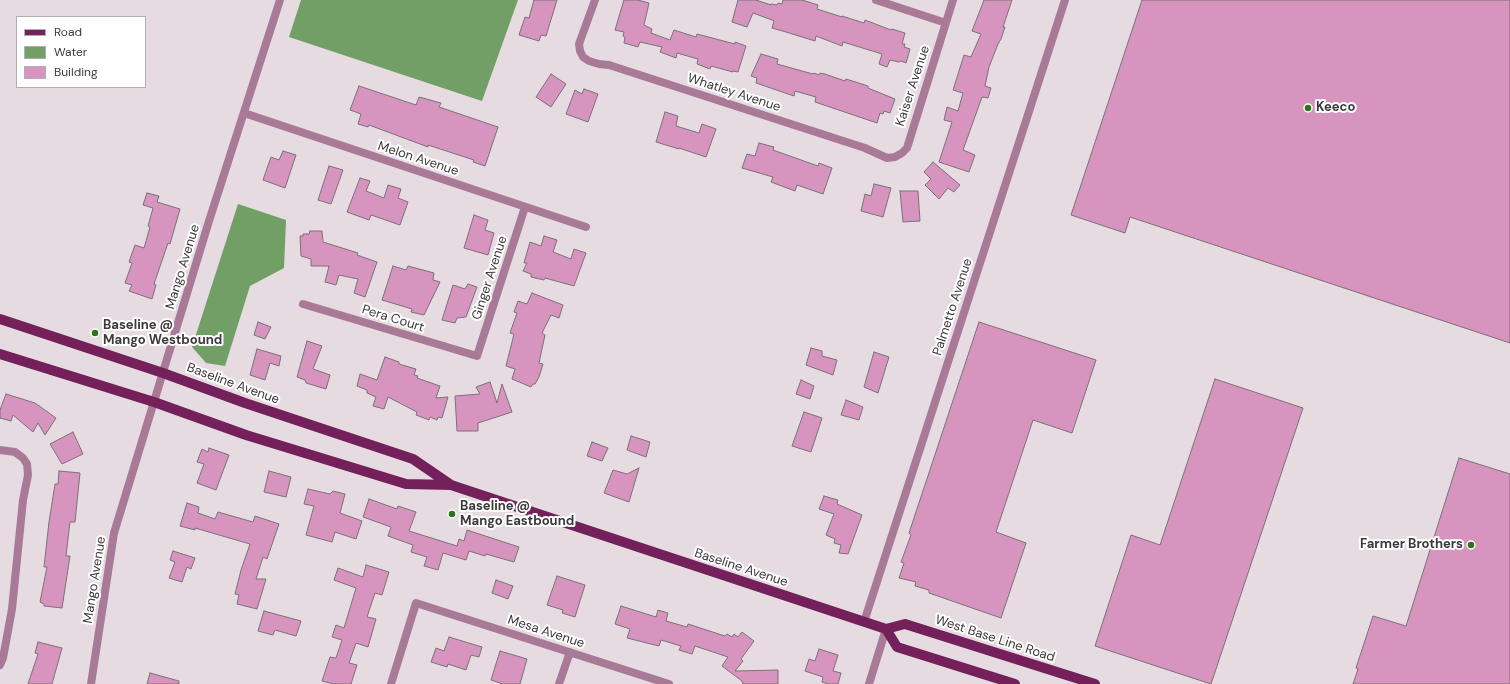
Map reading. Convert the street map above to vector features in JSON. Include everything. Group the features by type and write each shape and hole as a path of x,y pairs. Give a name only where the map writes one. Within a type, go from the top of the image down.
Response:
{"main road":[{"name":"Baseline Avenue","path":"0,318 413,459 451,485 886,629"},
{"name":"Baseline Avenue","path":"0,354 154,402 246,435 406,484 451,485"},
{"name":"West Base Line Road","path":"886,629 905,624 1095,684"},
{"path":"886,629 897,647 1015,684"}],"street":[{"name":"Mango Avenue","path":"91,684 114,533 209,221 280,0"},
{"name":"Whatley Avenue","path":"595,0 580,44 580,50 583,57 589,61 609,65 865,148 878,154"},
{"path":"876,0 946,23"},
{"name":"Kaiser Avenue","path":"878,154 887,158 895,157 907,148 953,0"},
{"name":"Palmetto Avenue","path":"864,622 1065,0"},
{"name":"Melon Avenue","path":"244,113 586,227"},
{"name":"Ginger Avenue","path":"477,356 525,207"},
{"name":"Pera Court","path":"303,304 477,356"},
{"path":"0,450 15,452 23,458 27,464 28,475 23,500 12,608 3,658 0,665"},
{"name":"Mesa Avenue","path":"391,684 416,603 669,684"},
{"path":"869,684 886,629"},
{"path":"559,684 570,652"}],"water":[{"path":"301,0 518,0 482,101 289,37"},
{"path":"238,204 286,220 284,268 250,286 225,366 206,363 192,347"}],"building":[{"path":"534,0 557,0 546,36 541,35 539,41 519,35 525,17 529,18"},
{"path":"624,0 638,0 649,3 644,25 652,29 651,33 670,40 674,30 696,37 697,34 735,44 735,42 746,46 738,72 711,66 710,69 697,64 698,59 677,53 676,58 660,52 662,47 640,42 638,47 624,43 624,32 615,30"},
{"path":"738,0 756,0 771,5 777,5 778,3 782,4 783,0 802,0 818,5 817,9 864,23 865,20 891,30 905,33 902,44 905,44 904,47 910,49 906,63 890,60 887,67 879,64 882,54 843,42 842,46 816,36 815,41 772,28 774,21 753,13 747,27 732,22"},
{"path":"984,0 1012,0 1003,27 1005,27 1001,39 989,67 985,86 991,88 988,98 982,97 963,150 975,155 969,172 939,162 952,122 944,120 947,107 958,111 963,93 953,90 964,55 971,57 981,34 972,31"},
{"name":"Keeco","path":"1142,0 1510,0 1510,343 1130,217 1125,233 1071,215"},
{"path":"761,54 778,59 777,64 813,74 825,74 845,81 846,79 868,86 868,88 895,99 890,113 884,111 883,114 880,113 877,123 815,102 816,97 795,91 794,96 756,83 757,78 751,76"},
{"path":"551,74 566,84 551,107 536,97"},
{"path":"359,86 416,105 419,97 441,103 439,107 498,127 485,166 473,162 474,160 428,145 428,147 369,125 368,127 358,124 361,114 350,110"},
{"path":"584,89 598,94 588,122 566,114 575,90 582,94"},
{"path":"665,112 678,116 676,126 699,133 702,124 716,129 706,157 656,142"},
{"path":"759,143 774,147 773,150 818,166 819,163 832,168 823,194 797,185 795,191 771,182 773,177 742,168 747,154 755,156"},
{"path":"283,151 296,155 285,188 263,180 271,157 279,160"},
{"path":"933,162 960,185 954,192 948,188 939,199 925,185 931,179 924,172"},
{"path":"329,166 343,170 331,204 318,200"},
{"path":"360,178 370,181 366,191 384,198 388,185 401,189 398,198 408,202 400,225 371,215 369,220 347,212"},
{"path":"874,184 891,188 883,217 861,211 865,194 871,196"},
{"path":"900,191 918,191 920,221 903,222"},
{"path":"147,193 159,196 157,202 180,209 170,244 168,243 154,284 156,285 152,299 129,291 132,285 125,283 132,263 129,262 135,245 144,248 150,227 148,226 153,208 143,205"},
{"path":"474,215 488,220 485,230 494,233 488,255 464,248"},
{"path":"310,231 322,231 323,242 358,253 357,255 377,262 365,297 354,293 358,279 339,275 336,285 325,282 329,266 311,266 311,259 301,256 300,236 303,236 303,234 309,234"},
{"path":"544,236 557,240 553,252 571,259 574,249 586,253 574,286 545,278 544,280 531,277 531,274 523,271 527,263 524,263 530,242 541,246"},
{"path":"393,266 406,270 408,266 434,273 433,280 440,282 424,315 411,312 412,309 382,300"},
{"path":"468,284 477,287 466,317 457,318 455,323 442,320 453,285 465,289"},
{"path":"532,293 563,305 559,318 551,315 542,333 545,335 539,363 543,364 539,377 535,384 531,387 512,379 515,369 506,366 514,334 510,333 517,313 514,312 518,301 527,304"},
{"path":"258,322 271,327 265,339 254,335"},
{"path":"979,322 1096,360 1072,433 1033,420 996,532 1026,543 1001,618 929,593 929,590 915,586 916,582 899,578 904,563 901,562 911,535 909,533"},
{"path":"307,341 322,346 313,369 330,375 326,389 306,383 305,380 297,377"},
{"path":"811,348 822,351 822,356 837,360 833,375 806,365"},
{"path":"257,349 281,356 279,366 270,363 265,380 250,375"},
{"path":"874,352 889,357 878,393 864,387"},
{"path":"385,357 399,362 399,364 416,369 414,375 418,376 417,378 440,386 436,398 448,397 442,418 438,417 437,420 430,417 429,420 416,415 417,412 388,397 384,409 373,406 376,397 367,393 367,390 357,386 360,374 377,380"},
{"path":"1215,379 1303,408 1211,684 1095,646 1131,535 1160,545"},
{"path":"801,380 814,386 810,399 796,394"},
{"path":"490,382 497,403 502,384 512,412 478,423 478,431 457,431 455,396 480,394 476,387"},
{"path":"6,394 35,403 56,418 45,435 38,423 33,432 13,415 11,421 0,418 0,410"},
{"path":"846,400 863,407 859,420 841,415"},
{"path":"804,412 822,418 811,452 792,446"},
{"path":"73,432 83,454 62,464 50,444"},
{"path":"631,436 650,442 646,457 627,450"},
{"path":"592,442 608,448 602,461 587,456"},
{"path":"209,448 229,455 216,490 197,483 204,464 197,462 202,449 208,452"},
{"name":"Farmer Brothers","path":"1459,458 1510,474 1510,684 1353,684 1358,669 1356,668 1373,616 1406,626"},
{"path":"639,468 629,502 604,493 613,470 627,474"},
{"path":"59,471 80,473 75,522 70,522 66,556 70,556 62,608 44,606 44,604 40,602 47,567 44,567 49,522 55,484 58,484"},
{"path":"269,471 291,477 286,497 264,492"},
{"path":"308,489 330,494 333,491 345,494 340,513 362,521 356,539 335,532 332,542 306,535 314,506 304,504"},
{"path":"824,496 838,500 837,504 862,515 848,554 839,553 841,545 834,543 835,539 826,535 834,514 819,509"},
{"path":"369,499 397,509 398,506 416,512 409,531 457,546 459,539 464,541 467,530 519,547 514,562 469,551 466,560 443,553 438,570 424,566 427,557 411,552 413,545 388,536 391,527 363,517"},
{"path":"187,503 199,507 198,513 215,519 218,512 253,522 255,516 279,524 267,559 263,557 256,579 266,579 257,609 237,604 239,595 235,594 250,544 195,528 195,530 180,526"},
{"path":"173,551 195,558 191,569 187,567 182,582 169,578 175,562 170,560"},
{"path":"366,565 389,572 382,595 375,593 367,617 376,619 368,647 356,643 349,663 357,665 351,684 334,684 322,681 330,657 336,658 342,640 332,637 336,625 344,628 356,588 334,580 338,568 363,577"},
{"path":"557,576 585,585 575,617 562,613 563,610 547,605"},
{"path":"496,580 513,586 508,599 492,593"},
{"path":"621,606 656,617 658,610 668,613 666,621 687,627 688,624 725,636 727,634 732,637 734,634 738,637 742,632 754,641 741,659 743,661 735,671 778,670 778,684 743,684 742,681 722,666 728,657 695,646 692,654 679,650 681,646 661,640 659,646 627,638 630,629 615,624"},
{"path":"264,611 301,621 296,636 275,630 273,635 258,631"},
{"path":"449,637 482,647 479,657 471,655 466,670 448,664 447,667 431,662 436,648 444,651"},
{"path":"38,642 62,648 52,684 28,684 38,654 35,653"},
{"path":"819,649 838,655 833,671 841,673 838,684 822,682 823,677 805,671 809,659 815,661"},
{"path":"500,651 527,659 520,684 503,684 491,680"},
{"path":"150,673 179,681 179,684 147,684"}],"place":[{"name":"Keeco","path":"1308,108"},
{"name":"Baseline @ Mango Westbound","path":"95,333"},
{"name":"Baseline @ Mango Eastbound","path":"452,514"},
{"name":"Farmer Brothers","path":"1471,545"}]}
